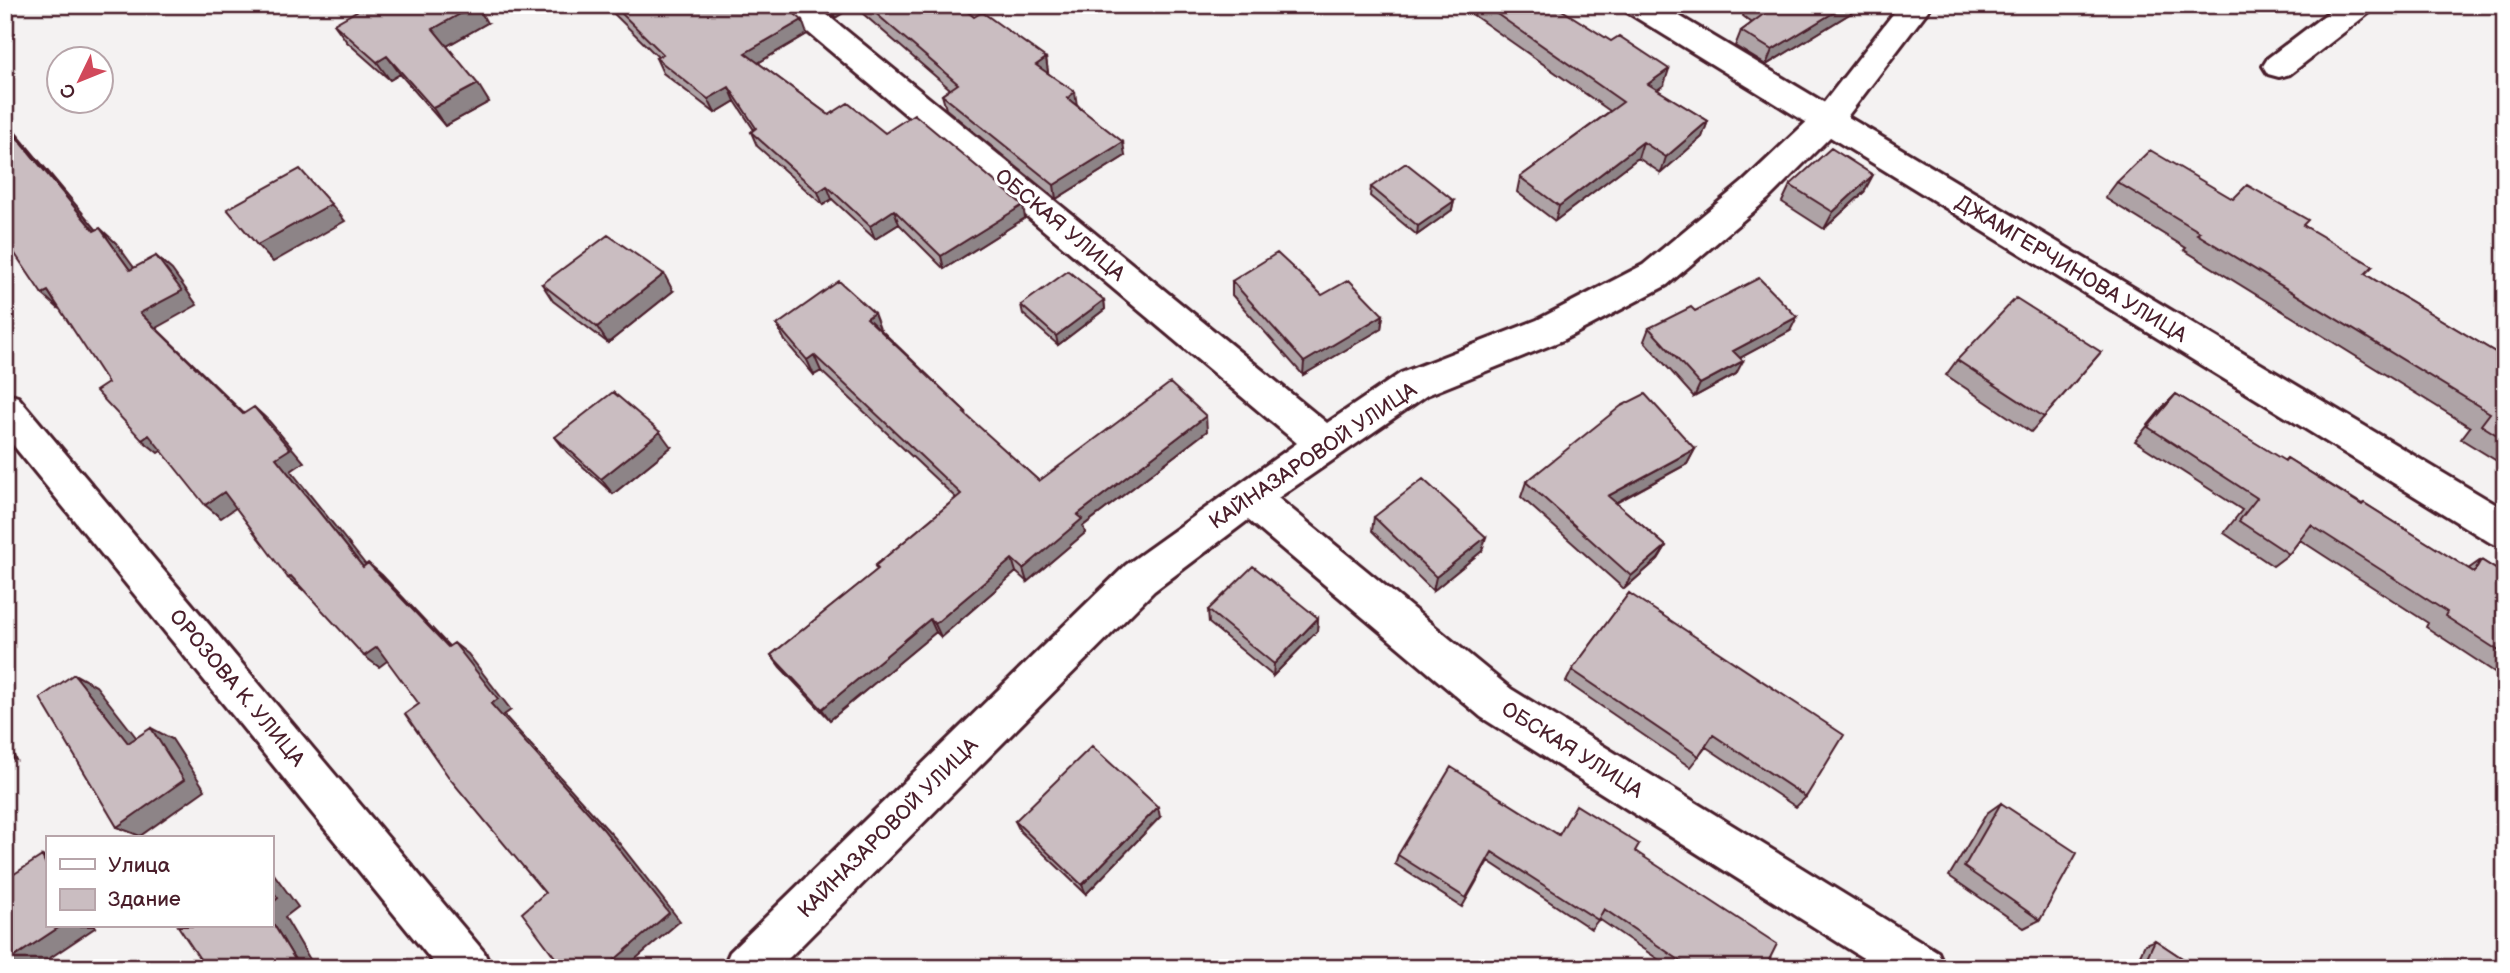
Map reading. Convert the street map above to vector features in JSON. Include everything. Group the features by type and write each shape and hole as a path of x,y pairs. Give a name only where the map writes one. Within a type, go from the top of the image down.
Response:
{"street":[{"name":"ОБСКАЯ УЛИЦА","path":"795,5 1325,444"},
{"name":"ДЖАМГЕРЧИНОВА УЛИЦА","path":"1638,5 1826,122 2505,531"},
{"name":"КАЙНАЗАРОВОЙ УЛИЦА","path":"747,968 1140,578 1249,496 1414,384 1550,330 1655,275 1756,190 1826,122 1917,5"},
{"path":"2279,66 2359,5"},
{"name":"ОРОЗОВА К. УЛИЦА","path":"5,408 468,968"},
{"name":"ОБСКАЯ УЛИЦА","path":"1249,496 1496,703 1922,968"}],"building":[{"path":"367,5 476,5 433,29 478,84 433,108 387,56 377,62 334,24"},
{"path":"613,5 784,5 802,20 745,53 829,115 848,103 885,133 914,114 1023,205 941,256 894,210 870,226 827,186 818,192 751,132 756,128 729,87 708,99 656,58 663,54"},
{"path":"866,5 959,5 974,17 982,12 1046,58 1036,65 1075,92 1067,98 1123,142 1054,185 942,95 958,84"},
{"path":"1484,5 1554,5 1611,41 1619,36 1669,69 1648,84 1708,121 1666,157 1643,142 1559,206 1520,177 1623,102"},
{"path":"1755,5 1846,5 1772,50 1741,31 1765,13"},
{"path":"5,123 94,231 100,228 130,270 156,256 182,291 140,313 243,414 254,407 290,449 276,458 363,567 368,563 448,647 454,643 498,699 491,704 603,829 669,913 605,968 563,968 522,913 545,893 450,779 405,714 419,704 377,647 364,656 291,576 288,578 224,492 205,505 149,435 142,440 96,391 108,383 48,291 42,294 5,239"},
{"path":"1831,148 1873,175 1833,212 1790,185"},
{"path":"2150,150 2233,199 2247,185 2308,220 2303,225 2373,266 2365,274 2505,358 2505,440 2481,425 2490,413 2117,182"},
{"path":"1406,163 1454,201 1418,226 1371,187"},
{"path":"300,169 331,204 257,245 227,209"},
{"path":"608,235 664,274 597,327 542,284"},
{"path":"1277,253 1322,295 1349,280 1383,315 1304,362 1232,281"},
{"path":"1068,271 1104,300 1056,336 1021,305"},
{"path":"1759,278 1797,317 1733,351 1743,361 1700,384 1649,328 1691,307 1695,311"},
{"path":"839,281 874,313 867,318 966,412 964,413 1039,481 1170,383 1206,416 1077,515 1082,519 1023,569 1012,559 935,624 930,619 822,709 771,655 878,569 875,566 961,494 814,355 807,360 777,325"},
{"path":"2016,298 2101,352 2044,417 1957,360"},
{"path":"613,392 660,432 601,479 555,437"},
{"path":"1645,394 1695,449 1608,496 1666,546 1631,576 1526,482 1621,406"},
{"path":"2176,394 2285,461 2287,458 2362,505 2364,503 2474,572 2481,560 2505,575 2505,655 2445,616 2447,612 2311,525 2289,554 2239,521 2257,498 2148,427"},
{"path":"1423,479 1486,537 1436,577 1374,517"},
{"path":"1253,566 1318,618 1274,664 1208,610"},
{"path":"1629,593 1844,735 1806,797 1713,735 1699,756 1572,670"},
{"path":"74,674 128,743 151,728 184,780 117,827 40,698"},
{"path":"1092,746 1158,807 1082,885 1015,821"},
{"path":"1451,767 1559,835 1576,805 1639,844 1635,851 1777,944 1765,968 1691,968 1604,909 1598,920 1492,852 1466,898 1398,855"},
{"path":"2001,803 2077,853 2040,920 1964,867"},
{"path":"42,856 46,865 46,928 58,928 5,963 5,880"},
{"path":"273,923 300,968 206,968 179,928 273,928"},
{"path":"2155,940 2197,968 2142,968"}]}
